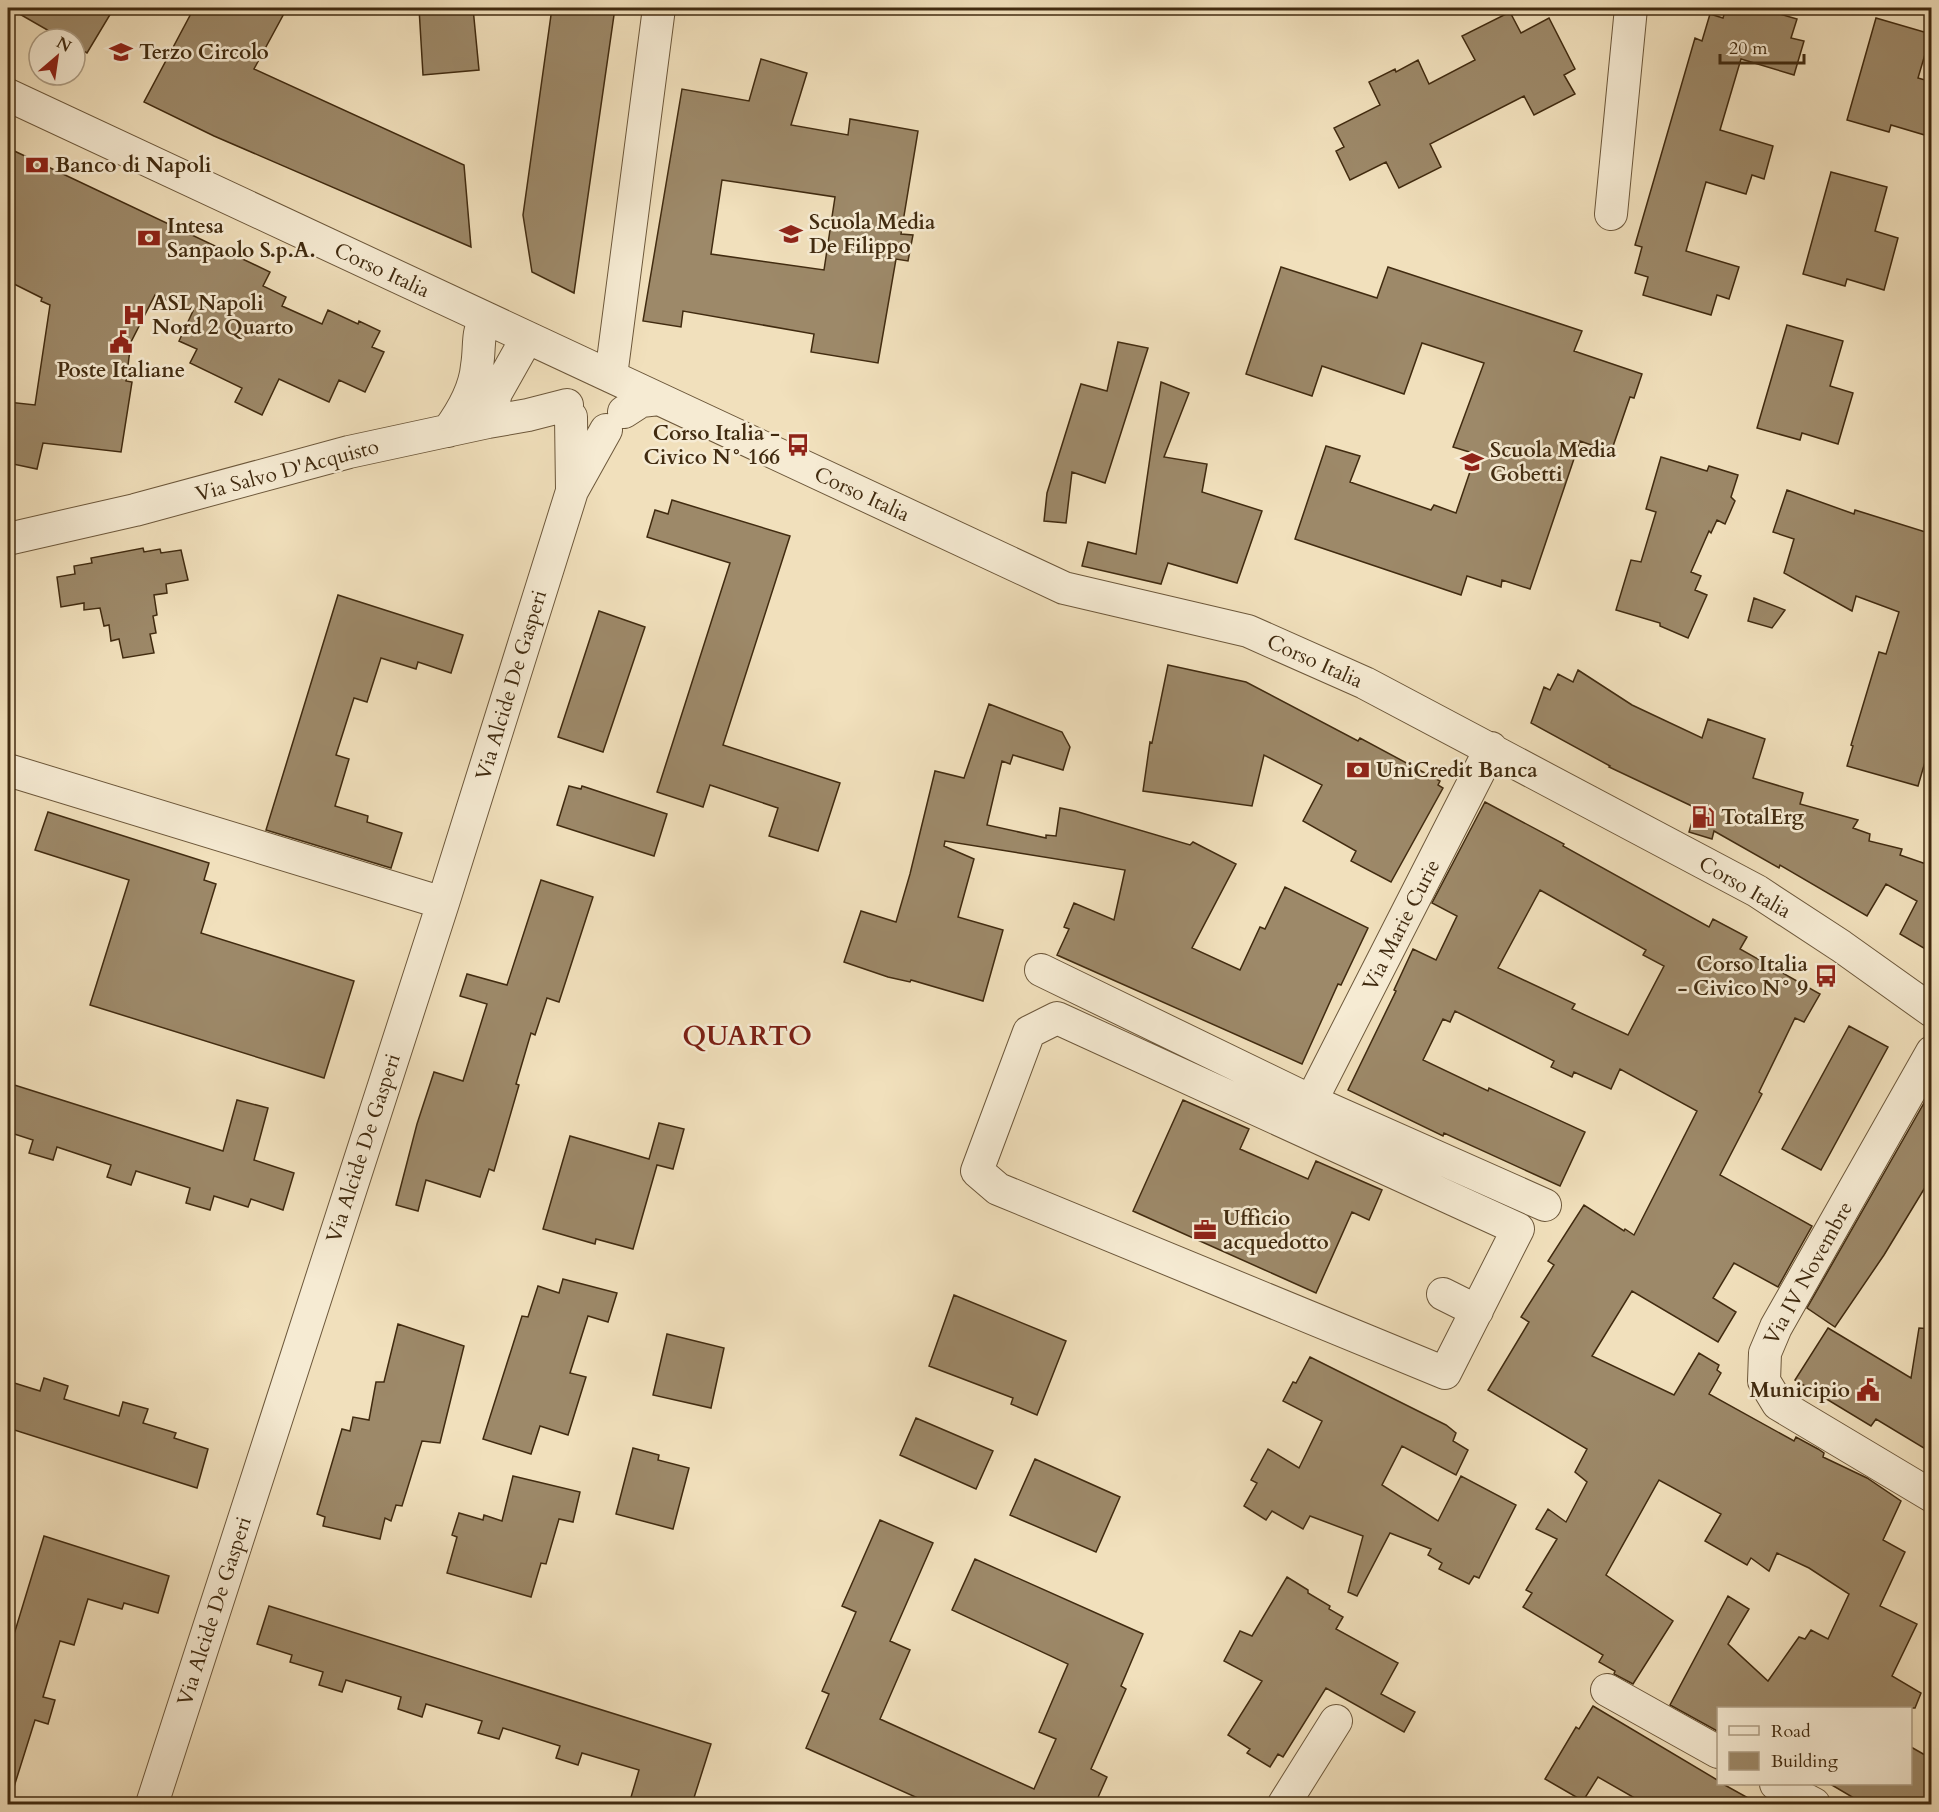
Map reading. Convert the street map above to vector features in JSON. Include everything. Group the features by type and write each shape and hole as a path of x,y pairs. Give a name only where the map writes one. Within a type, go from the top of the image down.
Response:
{"street":[{"path":"611,376 659,8"},
{"path":"1611,214 1631,8"},
{"name":"Corso Italia","path":"8,95 1064,588 1248,630 1365,683 1756,891 1841,946 1932,1011"},
{"path":"448,431 462,412 477,368 479,332 484,319"},
{"path":"488,422 496,393 527,338"},
{"path":"615,421 626,401 619,383 611,376 601,373 590,373 580,377 572,385 568,394 569,411 580,427 593,431 615,421 641,401 659,399"},
{"name":"Via Salvo D'Acquisto","path":"8,539 135,510 349,452 488,422 569,411"},
{"name":"Via Alcide De Gasperi","path":"569,411 572,491"},
{"name":"Via Alcide De Gasperi","path":"152,1804 443,903 572,491 615,421"},
{"name":"Via Marie Curie","path":"1305,1114 1491,748"},
{"path":"8,770 443,903"},
{"path":"1041,970 1305,1114 1518,1229 1445,1372 1220,1292 998,1189 977,1171 1029,1032 1057,1018 1305,1114 1545,1205"},
{"name":"Via IV Novembre","path":"1932,1052 1776,1327 1765,1353 1764,1381 1778,1404 1932,1496"},
{"path":"1443,1294 1477,1311"},
{"path":"1606,1690 1717,1751"},
{"path":"1284,1804 1336,1721"},
{"path":"1778,1785 1814,1804"}],"building":[{"path":"9,8 114,8 87,53 87,27 42,27"},
{"path":"194,8 287,8 254,69 464,165 471,247 214,136 144,102"},
{"path":"419,8 473,8 479,70 423,75"},
{"path":"552,8 615,8 574,293 532,272 523,215"},
{"path":"1726,8 1759,8 1797,19 1791,38 1804,41 1794,75 1741,59 1720,130 1773,146 1764,179 1752,175 1746,194 1706,182 1686,251 1739,267 1729,299 1717,295 1711,315 1643,295 1648,277 1635,273 1642,247 1635,245 1695,38 1702,41 1710,14 1723,18"},
{"path":"1510,12 1521,33 1549,18 1575,69 1564,75 1575,94 1534,115 1524,96 1430,144 1441,167 1399,188 1386,162 1350,180 1336,151 1344,147 1334,128 1380,105 1369,82 1395,69 1396,72 1418,60 1429,84 1475,60 1462,36"},
{"path":"1876,18 1931,34 1918,78 1932,82 1932,123 1928,136 1891,125 1889,132 1847,120"},
{"path":"761,59 807,73 791,125 848,135 850,119 918,131 901,234 913,235 908,261 896,259 878,363 811,352 814,334 683,311 681,327 643,321 682,89 749,101","holes":["722,180 835,197 824,270 711,254"]},
{"path":"8,148 270,272 263,286 286,297 282,306 322,324 328,310 380,331 372,347 384,352 365,392 339,380 329,402 279,379 262,415 235,402 242,388 190,363 197,349 179,341 193,311 155,295 131,342 126,381 132,382 121,452 43,443 37,469 8,463 8,402 35,405 50,305 41,301 42,298 8,281"},
{"path":"1831,172 1887,187 1875,231 1898,238 1884,290 1847,279 1845,286 1803,274"},
{"path":"1281,267 1377,298 1388,267 1582,331 1574,351 1642,374 1634,398 1630,397 1611,452 1580,441 1530,589 1502,580 1501,587 1467,576 1461,595 1295,539 1326,446 1360,456 1350,482 1431,510 1434,505 1456,513 1476,454 1453,447 1484,363 1422,343 1404,394 1322,366 1312,396 1246,374"},
{"path":"1787,325 1843,341 1830,386 1853,393 1838,444 1802,433 1800,440 1757,428"},
{"path":"1118,342 1148,348 1105,483 1072,472 1066,523 1044,521 1047,493 1081,384 1107,391"},
{"path":"1161,382 1189,393 1164,457 1207,464 1202,492 1262,511 1237,583 1168,563 1161,584 1082,566 1088,542 1136,554"},
{"path":"1661,457 1707,471 1709,466 1738,475 1731,497 1735,501 1725,524 1717,520 1711,533 1709,531 1691,572 1701,576 1695,590 1707,595 1688,638 1660,626 1660,623 1616,610 1631,560 1641,562 1656,512 1646,509"},
{"path":"1787,490 1854,514 1855,510 1932,534 1932,738 1918,786 1847,766 1853,746 1851,745 1879,652 1886,654 1899,612 1856,596 1852,611 1784,573 1794,539 1773,532"},
{"path":"672,500 790,536 723,745 840,783 818,851 769,836 778,808 710,785 703,807 657,792 730,563 647,537 655,510 668,514"},
{"path":"143,548 144,552 160,549 161,553 181,550 188,580 166,584 167,593 154,595 157,615 153,616 156,633 150,634 154,653 123,658 119,639 111,641 109,625 104,626 100,608 84,610 84,603 61,607 57,577 75,574 74,566 92,563 91,558"},
{"path":"338,595 463,635 451,673 418,662 416,669 381,658 367,702 354,698 336,755 349,759 335,806 368,816 367,822 402,833 391,868 266,830"},
{"path":"1754,598 1785,610 1772,628 1748,621"},
{"path":"599,611 645,627 603,752 558,737"},
{"path":"1168,665 1246,682 1358,741 1360,738 1440,781 1438,785 1443,788 1391,882 1351,861 1356,851 1303,821 1322,785 1264,755 1252,806 1143,791 1150,742 1152,743"},
{"path":"1578,670 1632,705 1702,738 1708,719 1765,739 1753,778 1803,793 1800,804 1858,820 1853,828 1870,834 1869,841 1902,849 1900,855 1932,866 1932,953 1900,934 1917,901 1886,884 1867,916 1780,865 1779,868 1714,831 1712,839 1689,832 1696,808 1609,767 1531,723 1544,687 1550,690 1558,674 1573,682"},
{"path":"989,704 1062,732 1070,747 1063,770 1013,755 1010,764 1002,761 987,825 1046,838 1046,835 1056,836 1060,808 1190,845 1193,842 1236,864 1192,948 1240,970 1260,927 1265,929 1285,887 1368,928 1341,985 1338,984 1302,1064 1057,955 1069,929 1064,927 1074,903 1114,920 1125,870 945,841 944,846 974,859 958,917 1003,930 983,1001 911,980 910,982 888,977 844,962 861,911 896,922 935,771 964,778"},
{"path":"569,786 581,789 582,786 667,814 654,856 557,825"},
{"path":"1485,802 1564,844 1563,846 1709,927 1713,919 1747,937 1740,949 1820,994 1804,1022 1795,1018 1759,1092 1762,1094 1720,1175 1812,1226 1778,1287 1734,1263 1713,1298 1736,1312 1718,1342 1632,1291 1592,1356 1674,1395 1699,1353 1719,1365 1717,1370 1721,1373 1709,1394 1794,1441 1796,1437 1818,1449 1824,1453 1823,1457 1867,1478 1901,1501 1883,1540 1905,1552 1880,1606 1917,1624 1892,1676 1921,1693 1915,1708 1717,1707 1717,1731 1670,1705 1728,1596 1749,1609 1728,1644 1768,1681 1799,1637 1805,1639 1811,1630 1828,1639 1849,1594 1809,1568 1777,1553 1769,1571 1751,1558 1747,1565 1705,1541 1721,1514 1659,1480 1606,1575 1673,1621 1633,1684 1614,1674 1615,1671 1599,1662 1603,1655 1523,1607 1532,1593 1526,1590 1557,1539 1536,1529 1548,1509 1566,1522 1587,1482 1575,1472 1587,1449 1488,1390 1529,1322 1521,1317 1554,1265 1548,1261 1584,1205 1634,1235 1697,1111 1620,1069 1611,1089 1574,1072 1572,1077 1551,1067 1554,1061 1455,1011 1450,1022 1443,1019 1423,1060 1488,1091 1489,1088 1585,1132 1560,1186 1444,1133 1443,1136 1348,1090 1396,991 1394,990 1413,949 1436,960 1457,916 1432,903","holes":["1540,890 1646,950 1643,955 1664,966 1628,1035 1572,1009 1575,1004 1498,968"]},
{"path":"48,812 209,863 204,880 216,884 201,933 354,981 324,1078 90,1005 129,880 35,850"},
{"path":"541,880 593,897 559,1002 547,998 535,1035 531,1033 516,1084 519,1085 494,1171 489,1169 480,1197 426,1180 418,1211 396,1205 417,1124 434,1072 463,1081 487,1004 460,996 467,974 507,985"},
{"path":"1849,1026 1888,1047 1821,1170 1782,1149"},
{"path":"8,1083 223,1151 237,1100 268,1108 254,1160 294,1173 283,1210 251,1199 248,1207 214,1196 210,1210 186,1203 190,1188 136,1171 131,1185 107,1177 111,1165 57,1147 53,1160 29,1153 33,1140 8,1132"},
{"path":"1932,1089 1932,1176 1884,1255 1835,1327 1807,1308"},
{"path":"1183,1100 1249,1129 1240,1149 1308,1179 1316,1161 1382,1190 1369,1220 1352,1212 1316,1293 1133,1211"},
{"path":"659,1123 684,1129 673,1169 657,1165 633,1249 596,1239 595,1244 543,1229 570,1136 649,1159"},
{"path":"563,1279 617,1293 608,1322 588,1316 570,1373 586,1377 568,1435 540,1426 531,1454 483,1439 522,1316 528,1317 538,1286 559,1293"},
{"path":"954,1295 1066,1341 1037,1415 1011,1404 1013,1398 929,1366"},
{"path":"398,1324 464,1346 440,1443 422,1441 402,1506 396,1505 391,1521 385,1518 380,1539 323,1526 325,1517 317,1514 342,1429 350,1431 353,1417 369,1420 376,1382 384,1382"},
{"name":"Municipio","path":"1828,1328 1911,1378 1919,1328 1932,1329 1932,1453 1876,1419 1871,1426 1795,1380"},
{"path":"667,1334 724,1348 711,1408 653,1395"},
{"path":"1310,1357 1446,1425 1456,1433 1453,1441 1468,1450 1456,1475 1402,1446 1382,1485 1438,1521 1461,1476 1516,1505 1479,1578 1474,1576 1469,1584 1439,1569 1442,1563 1428,1555 1431,1549 1390,1533 1357,1596 1348,1592 1363,1536 1310,1516 1303,1529 1272,1511 1266,1520 1244,1506 1257,1483 1251,1480 1268,1449 1299,1468 1322,1421 1283,1401"},
{"path":"44,1378 68,1386 64,1399 119,1416 123,1402 148,1409 143,1423 176,1433 174,1438 208,1449 197,1488 8,1428 8,1381 40,1391"},
{"path":"916,1418 993,1451 976,1489 900,1455"},
{"path":"633,1448 659,1455 658,1460 689,1468 673,1529 616,1514"},
{"path":"1035,1459 1120,1497 1096,1552 1010,1515"},
{"path":"513,1476 580,1492 573,1522 559,1519 546,1564 541,1563 531,1597 447,1573 457,1537 452,1535 459,1513 483,1520 484,1515 502,1521"},
{"path":"880,1520 933,1543 890,1641 910,1650 880,1719 1034,1789 1056,1739 1039,1732 1068,1664 952,1610 975,1559 1143,1634 1121,1686 1126,1689 1091,1769 1107,1777 1095,1804 931,1804 806,1748 829,1694 822,1691 856,1612 842,1606"},
{"path":"44,1536 169,1576 158,1613 124,1603 122,1609 88,1599 74,1645 60,1641 43,1697 55,1700 48,1724 35,1720 13,1790 8,1790 8,1654"},
{"path":"1287,1577 1343,1617 1336,1629 1398,1663 1381,1694 1415,1712 1404,1732 1326,1688 1283,1757 1278,1754 1270,1767 1247,1753 1250,1749 1228,1735 1262,1681 1224,1661 1240,1631 1252,1636"},
{"path":"269,1606 711,1744 692,1804 629,1804 639,1770 582,1753 578,1765 556,1758 560,1746 503,1728 499,1739 478,1733 482,1721 426,1704 422,1717 398,1709 401,1697 346,1680 342,1692 319,1685 323,1672 290,1662 292,1655 257,1644"},
{"path":"1593,1706 1717,1780 1717,1785 1725,1785 1759,1804 1645,1804 1598,1777 1583,1801 1545,1779 1576,1727 1579,1729"},
{"path":"1912,1748 1932,1759 1932,1804 1864,1804 1832,1785 1912,1785"}],"place":[{"name":"Terzo Circolo","path":"121,52"},
{"name":"Banco di Napoli","path":"37,165"},
{"name":"Scuola Media De Filippo","path":"791,234"},
{"name":"Intesa Sanpaolo S.p.A.","path":"149,238"},
{"name":"ASL Napoli Nord 2 Quarto","path":"134,315"},
{"name":"Poste Italiane","path":"121,342"},
{"name":"Corso Italia - Civico N° 166","path":"798,445"},
{"name":"Scuola Media Gobetti","path":"1472,462"},
{"name":"UniCredit Banca","path":"1358,770"},
{"name":"TotalErg","path":"1703,817"},
{"name":"Corso Italia - Civico N° 9","path":"1826,976"},
{"name":"Ufficio acquedotto","path":"1205,1230"},
{"name":"Municipio","path":"1868,1390"}],"district":[{"name":"QUARTO","path":"748,1036"}]}
